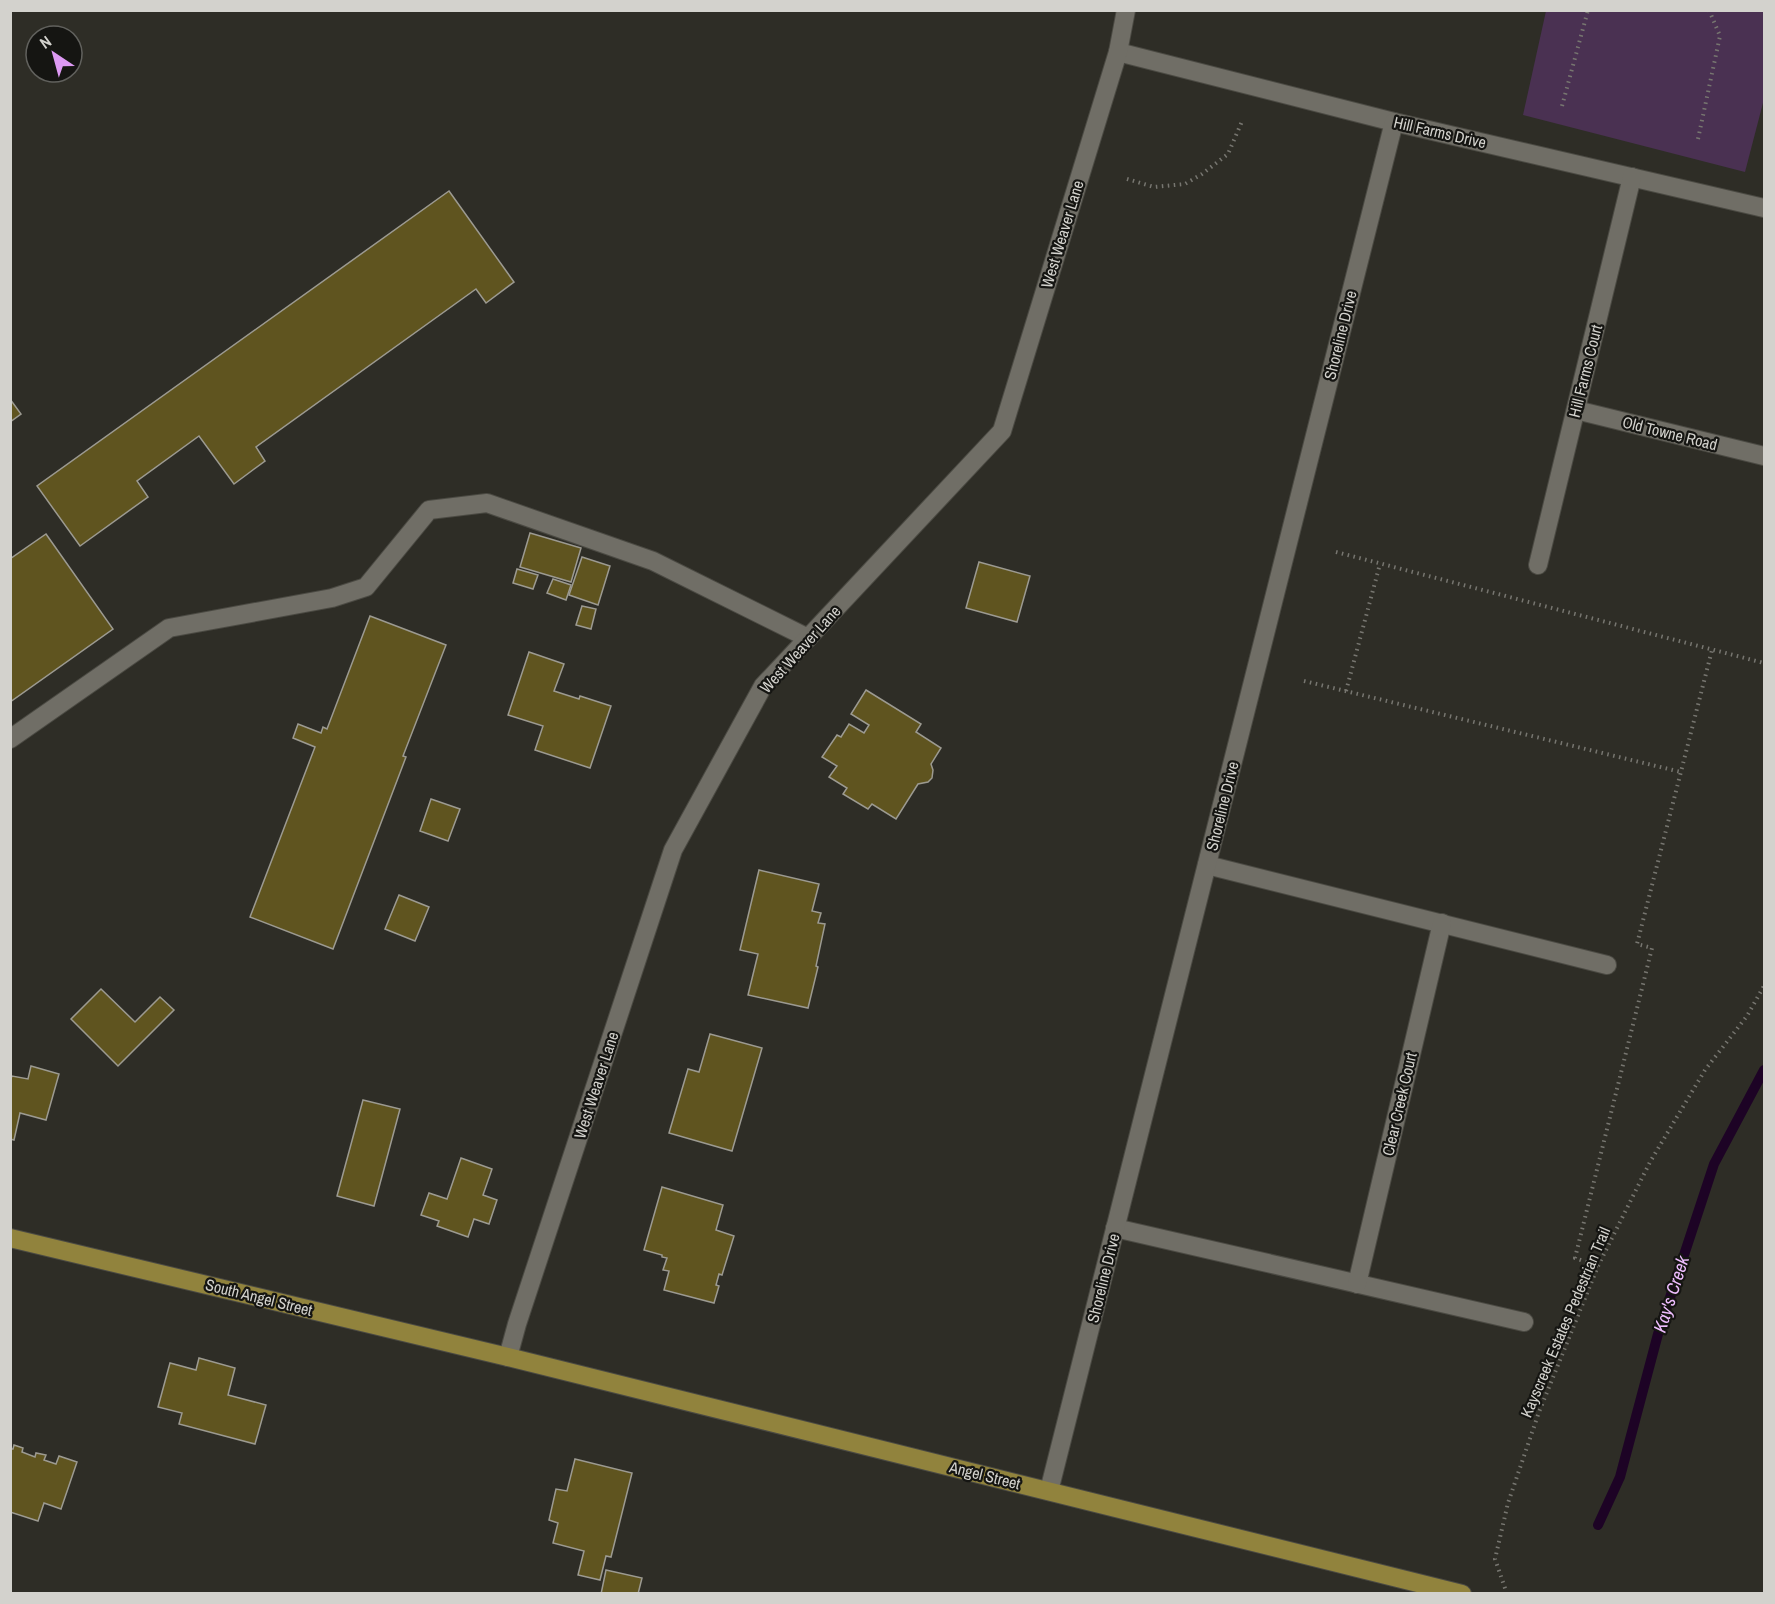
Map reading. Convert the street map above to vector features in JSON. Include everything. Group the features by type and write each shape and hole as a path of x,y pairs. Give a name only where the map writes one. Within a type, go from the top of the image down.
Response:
{"main road":[{"name":"South Angel Street","path":"10,1238 508,1357"},
{"name":"Angel Street","path":"508,1357 1462,1593"}],"street":[{"name":"West Weaver Lane","path":"508,1357 673,850 763,686 1002,431 1118,51 1126,10"},
{"name":"Hill Farms Drive","path":"1118,51 1394,122 1764,208"},
{"name":"Shoreline Drive","path":"1049,1491 1394,122"},
{"name":"Hill Farms Court","path":"1538,565 1632,177"},
{"name":"Old Towne Road","path":"1576,410 1764,456"},
{"path":"10,739 169,628 332,598 366,587 429,510 487,503 653,561 808,638"},
{"path":"1207,865 1607,964"},
{"name":"Clear Creek Court","path":"1357,1284 1442,923"},
{"path":"1115,1228 1524,1322"}],"path":[{"path":"1562,106 1588,10"},
{"path":"1698,139 1720,36 1708,10"},
{"path":"1127,179 1154,187 1185,184 1228,154 1243,119"},
{"path":"1336,552 1764,663"},
{"path":"1346,691 1380,564"},
{"path":"1598,1266 1575,1258 1652,948 1637,944 1712,650"},
{"path":"1304,681 1681,772"},
{"name":"Kayscreek Estates Pedestrian Trail","path":"1508,1593 1495,1559 1508,1503 1539,1412 1598,1266 1650,1162 1686,1101 1705,1070 1748,1016 1764,986"}],"shaded area":[{"path":"1546,11 1764,11 1764,99 1745,172 1523,115"}],"building":[{"path":"449,191 514,282 486,303 476,289 256,447 265,461 234,484 199,436 137,481 148,497 80,546 37,486"},
{"path":"10,399 21,414 10,422"},
{"path":"530,533 581,548 571,582 520,567"},
{"path":"46,534 113,629 10,702 10,559"},
{"path":"582,557 610,566 598,605 569,595"},
{"path":"979,562 1030,576 1017,622 966,608"},
{"path":"517,569 538,575 533,589 513,583"},
{"path":"553,579 571,585 566,600 547,593"},
{"path":"582,606 596,609 591,629 576,625"},
{"path":"370,616 446,645 333,949 250,917 315,747 293,738 298,724 321,733 323,727 327,729"},
{"path":"529,652 564,664 554,691 611,706 590,768 535,750 543,726 508,715"},
{"path":"866,690 921,724 916,732 941,748 931,764 932,778 928,782 918,784 896,819 872,804 868,809 843,794 847,788 829,777 837,766 822,757 837,735 841,737 849,724 864,733 869,725 851,714"},
{"path":"431,799 460,809 448,841 420,831"},
{"path":"759,870 819,884 812,911 821,913 818,923 825,924 808,1008 748,995 758,954 740,950"},
{"path":"399,895 429,907 415,941 385,929"},
{"path":"101,989 135,1022 160,997 174,1010 118,1066 71,1019"},
{"path":"710,1034 762,1048 732,1151 669,1133 688,1069 699,1072"},
{"path":"31,1066 59,1074 46,1120 20,1113 14,1140 10,1139 10,1081 12,1076 28,1079"},
{"path":"363,1100 400,1109 374,1206 337,1196"},
{"path":"461,1158 492,1169 483,1195 497,1200 489,1224 474,1219 468,1237 437,1226 439,1221 421,1215 429,1193 447,1199"},
{"path":"662,1187 723,1205 716,1230 734,1236 722,1275 719,1274 716,1285 719,1286 714,1303 664,1290 669,1271 663,1270 667,1258 644,1250"},
{"path":"199,1358 235,1368 228,1395 266,1405 255,1444 179,1424 182,1413 158,1407 170,1363 196,1370"},
{"path":"14,1445 23,1448 22,1452 35,1457 36,1453 46,1455 44,1460 56,1464 59,1456 77,1462 61,1509 44,1503 38,1521 10,1512 10,1449 13,1449"},
{"path":"575,1459 632,1473 611,1557 606,1556 600,1580 578,1575 584,1551 553,1543 558,1523 549,1520 556,1489 567,1491"},
{"path":"606,1570 642,1578 638,1594 601,1594"}],"waterway":[{"name":"Kay's Creek","path":"1598,1525 1620,1477 1658,1334 1714,1164 1764,1070"}]}
